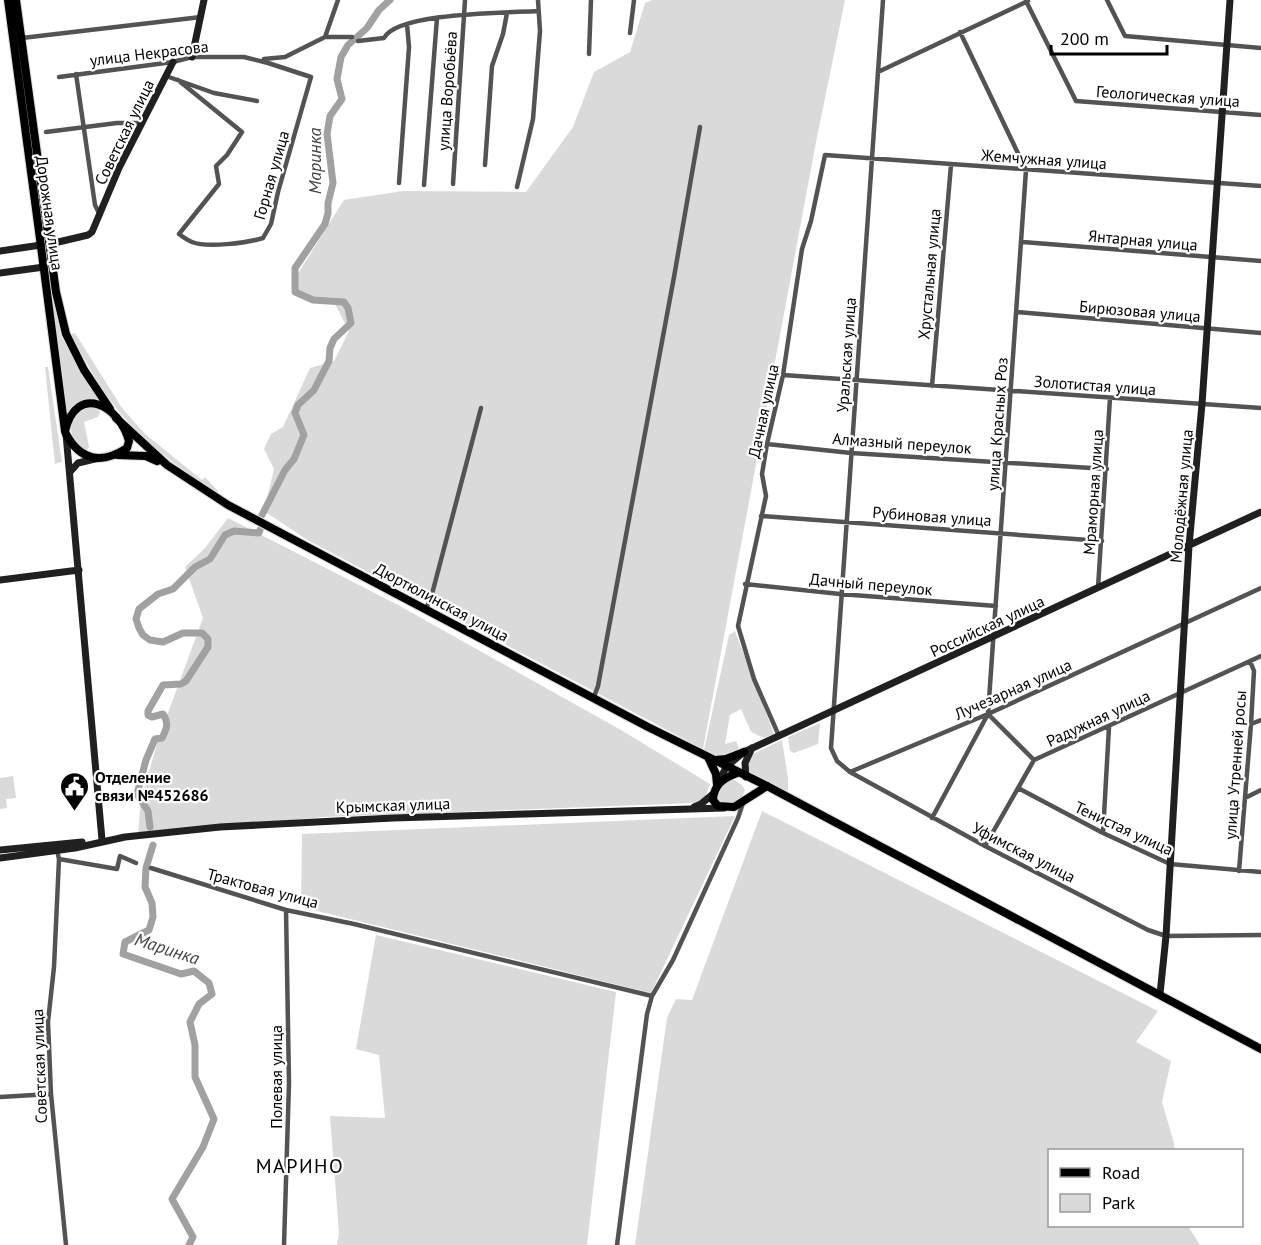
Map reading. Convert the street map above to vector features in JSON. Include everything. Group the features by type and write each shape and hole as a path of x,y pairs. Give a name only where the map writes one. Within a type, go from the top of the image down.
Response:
{"main road":[{"name":"Дорожная улица","path":"8,0 41,245 66,334 84,370 115,417 167,465"},
{"name":"Дорожная улица","path":"16,0 50,244 47,291 70,471 99,841"},
{"path":"192,57 204,0"},
{"name":"Молодёжная улица","path":"1160,994 1166,936 1189,546 1202,404 1230,0"},
{"name":"Советская улица","path":"50,244 90,234 119,168 173,62"},
{"path":"0,251 50,244"},
{"path":"0,273 48,266"},
{"path":"47,291 52,288 56,292"},
{"path":"70,471 78,463 107,456 127,448 129,441 115,417 99,404 88,402 71,414 65,432 80,454 90,457 107,456 132,454 146,456 167,465"},
{"name":"Дюртюлинская улица","path":"167,465 228,505 737,772"},
{"name":"Российская улица","path":"726,767 748,750 992,639 1261,512"},
{"path":"0,580 79,570"},
{"path":"708,757 716,760 748,750"},
{"path":"745,799 749,787 745,763 748,750"},
{"path":"708,757 716,774 717,785"},
{"path":"692,808 713,794 726,767"},
{"path":"717,785 737,772 767,786 1261,1049"},
{"path":"713,794 715,803 726,807 767,786"},
{"name":"Крымская улица","path":"99,841 220,827 372,818 726,807"},
{"path":"0,858 99,841"},
{"path":"0,850 99,841"}],"street":[{"path":"325,37 338,0"},
{"name":"улица Воробьёва","path":"453,184 465,0"},
{"path":"517,187 533,119 540,31 538,0"},
{"path":"589,54 591,0"},
{"path":"630,33 634,0"},
{"name":"Уральская улица","path":"833,712 883,0"},
{"path":"1107,0 1125,36 1261,48"},
{"path":"878,72 1028,1"},
{"name":"Геологическая улица","path":"1028,1 1076,101 1261,115"},
{"path":"358,41 384,38 387,33 407,24 436,18 464,14 538,11"},
{"path":"485,165 492,66 507,14"},
{"path":"22,38 201,16"},
{"path":"424,185 436,18"},
{"path":"399,183 409,47 407,24"},
{"name":"улица Красных Роз","path":"932,818 988,714 1009,392 1023,242 1026,170 960,32"},
{"path":"244,57 268,59 285,57 325,37 351,38"},
{"name":"улица Некрасова","path":"59,77 173,62 192,57 244,57 311,77"},
{"path":"76,74 95,205 100,215"},
{"path":"166,75 214,93 257,101"},
{"name":"Горная улица","path":"178,80 242,132 227,155 216,166 219,184 179,234 193,243 207,244 250,242 263,238 271,224 311,77"},
{"path":"46,132 117,123 142,123"},
{"path":"594,697 598,686 642,453 700,127"},
{"name":"Жемчужная улица","path":"825,155 1261,186"},
{"name":"Дачная улица","path":"779,736 754,679 738,626 745,584 766,496 762,474 783,375 801,249 811,221 825,155"},
{"name":"Хрустальная улица","path":"932,386 951,165"},
{"name":"Янтарная улица","path":"1023,242 1261,261"},
{"name":"Бирюзовая улица","path":"1017,312 1261,333"},
{"name":"Золотистая улица","path":"783,375 1261,408"},
{"name":"Мраморная улица","path":"1098,588 1110,398"},
{"path":"426,609 432,594 481,408"},
{"name":"Алмазный переулок","path":"767,444 851,453 1107,469"},
{"name":"Рубиновая улица","path":"761,516 1102,541"},
{"name":"Дачный переулок","path":"745,584 996,606"},
{"name":"Лучезарная улица","path":"850,772 988,714 1261,588"},
{"name":"Радужная улица","path":"985,846 1034,760 1261,656"},
{"name":"улица Утренней росы","path":"1239,871 1254,671 1250,661"},
{"name":"Уфимская улица","path":"833,712 831,748 837,761 850,772 985,846 1149,930 1166,936 1261,935"},
{"path":"988,714 1034,760"},
{"path":"1251,724 1261,720"},
{"path":"1103,833 1109,727"},
{"name":"Тенистая улица","path":"1018,788 1103,833 1170,864 1261,872"},
{"path":"1245,798 1261,790"},
{"path":"617,1245 647,1014 652,996 673,960 745,799"},
{"path":"726,807 738,818"},
{"name":"Советская улица","path":"57,850 59,859 54,967 48,1022 51,1094 66,1245"},
{"path":"59,859 117,869 120,856 136,863"},
{"name":"Трактовая улица","path":"151,868 286,910 652,996"},
{"name":"Полевая улица","path":"284,1245 289,1083 286,910"},
{"path":"0,1097 51,1094"}],"green space":[{"path":"652,0 845,0 815,147 703,749 309,541 264,511 274,469 264,449 271,434 283,427 310,368 334,361 349,331 335,304 310,301 301,295 292,283 344,200 403,191 526,192 573,127 594,72 630,52 645,3"},
{"path":"50,292 52,292 61,336 85,378 101,400 81,401 67,414"},
{"path":"75,333 122,408 145,434 202,480 205,477 218,491 217,494 188,474 143,437 121,414 102,389 86,362 71,334"},
{"path":"45,367 48,367 62,462 55,464"},
{"path":"86,406 98,408 100,412 98,417 84,422 89,447 84,451 74,440 71,425 74,415"},
{"path":"228,518 398,605 621,730 710,784 704,800 694,803 323,817 138,835 141,799 159,737 203,618 185,567 205,548"},
{"path":"735,631 774,734 764,738 751,732 741,709 730,715 725,744 736,741 739,748 726,755 714,755 704,750 729,635"},
{"path":"820,723 818,744 794,753 790,751 788,737"},
{"path":"782,740 788,794 751,775 747,764 753,754"},
{"path":"13,776 16,798 6,799 7,808 0,809 0,778"},
{"path":"733,779 745,790 741,799 735,804 717,802 720,788"},
{"path":"762,811 1158,1011 1136,1042 1171,1061 1162,1102 1174,1149 1048,1149 1048,1227 1189,1227 1200,1245 635,1245 667,1018 676,999 692,1000"},
{"path":"735,816 651,993 301,907 302,834"},
{"path":"376,935 616,992 587,1245 337,1245 339,1233 330,1116 385,1118 379,1055 356,1049"}],"waterway":[{"name":"Маринка","path":"262,515 285,470 294,459 304,435 295,413 298,405 314,390 329,361 330,348 334,339 351,323 348,308 344,302 313,300 295,292 295,268 325,224 328,213 333,183 327,134 330,116 342,99 337,79 341,57 348,45 367,28 379,10 390,0"},
{"name":"Маринка","path":"150,827 148,811 137,794 146,760 155,739 162,738 167,723 163,714 152,717 148,715 148,711 163,685 181,684 186,681 208,647 208,639 202,633 183,633 163,642 150,640 139,628 136,619 139,609 158,594 173,589 195,567 210,559 225,535 234,531 259,533 260,530"},
{"name":"Маринка","path":"153,845 146,868 145,887 152,903 153,917 149,930 125,942 123,954 181,974 194,971 209,983 212,994 199,1004 190,1022 195,1045 195,1077 214,1119 203,1147 172,1199 193,1237 189,1245"}],"place":[{"name":"Отделение связи №452686","path":"74,812"}],"district":[{"name":"МАРИНО","path":"300,1166"}]}
